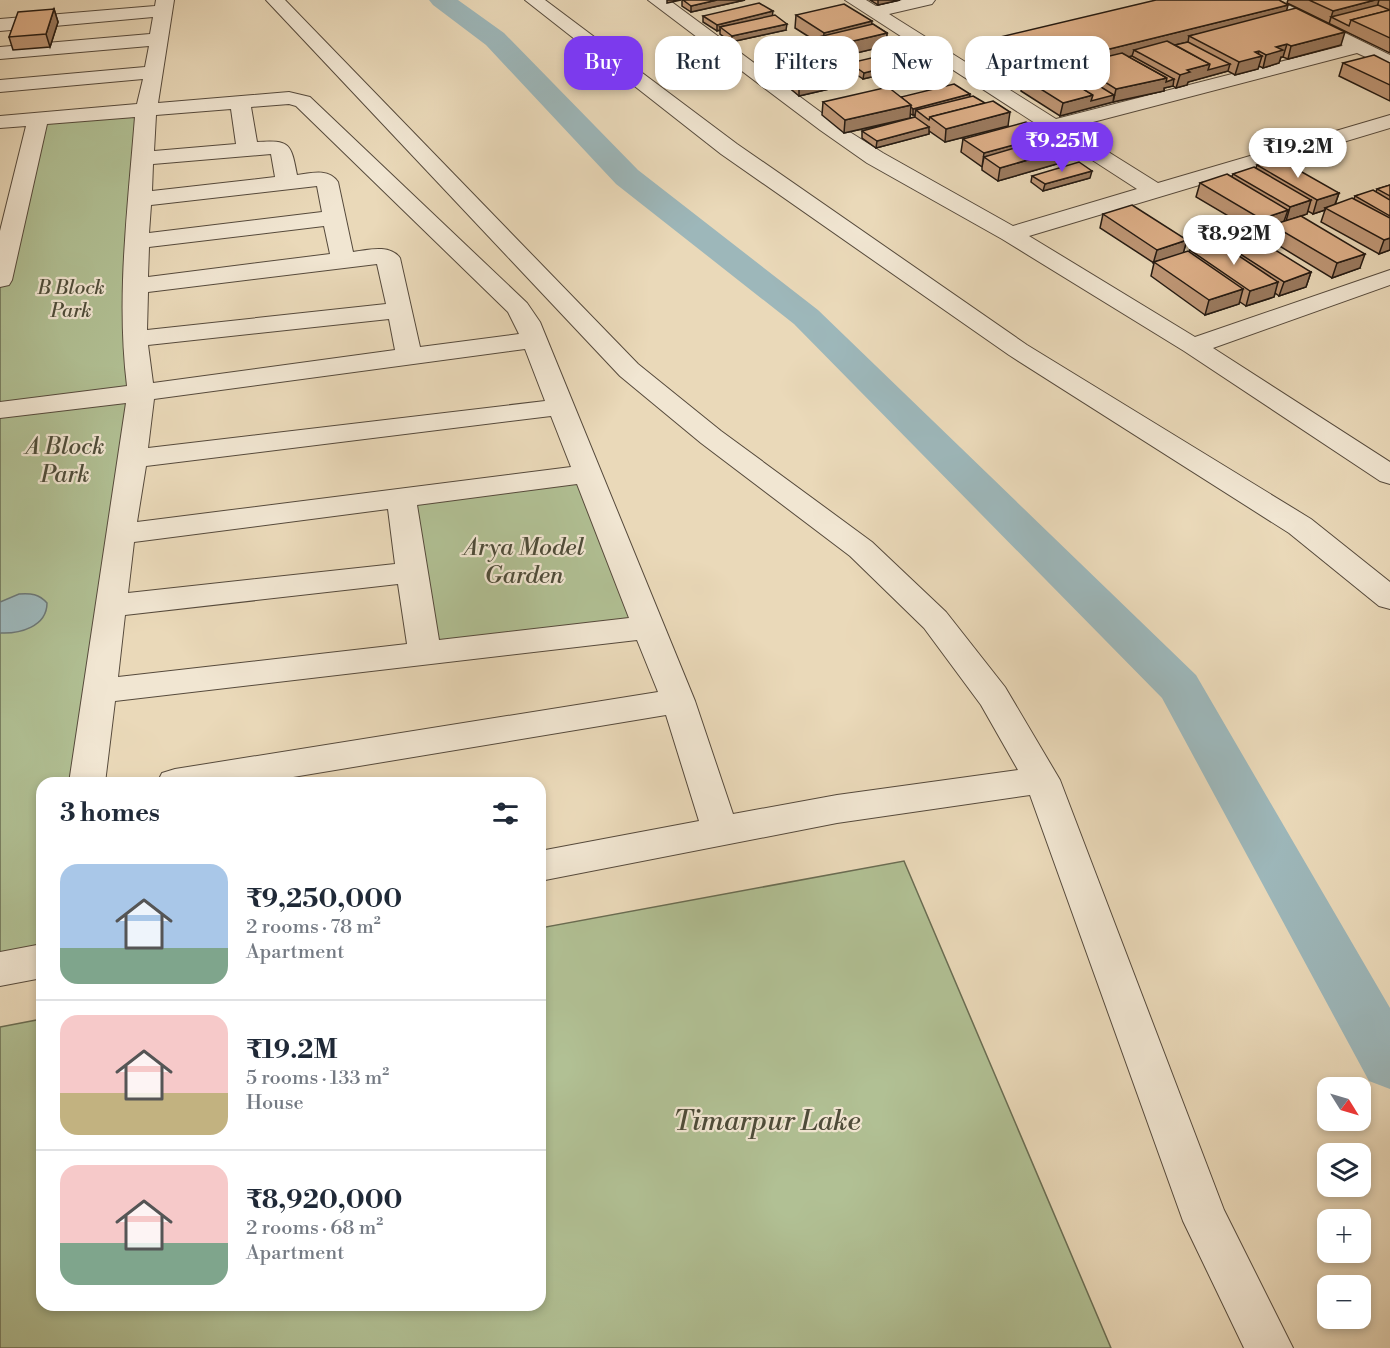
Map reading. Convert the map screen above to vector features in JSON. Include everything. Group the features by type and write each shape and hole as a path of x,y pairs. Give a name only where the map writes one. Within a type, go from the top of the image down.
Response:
{"street":[{"path":"275,0 629,370 711,437 861,549 935,620 993,696 1042,780 1206,1221 1269,1348"},
{"path":"534,0 729,149 1018,350 1300,526 1390,598"},
{"path":"657,0 827,126 866,152 1010,234 1193,346 1390,475"},
{"path":"854,0 912,36"},
{"path":"873,12 927,0"},
{"path":"1264,0 1390,62"},
{"path":"0,25 164,6 146,110 137,240 134,339 141,394 134,459 120,534 88,777"},
{"path":"1275,22 1298,16"},
{"path":"0,53 159,39"},
{"path":"1052,126 1359,47"},
{"path":"953,62 1155,191"},
{"path":"0,86 154,72"},
{"path":"1001,93 1012,90"},
{"path":"0,122 289,98 308,104 504,293 527,322 678,701 721,831"},
{"path":"240,102 247,149"},
{"path":"0,280 9,207 17,169 38,119"},
{"path":"1010,234 1390,121"},
{"path":"144,158 275,147 281,149 286,182"},
{"path":"141,199 286,182 326,180 343,260"},
{"path":"137,240 333,218"},
{"path":"136,286 385,256 388,258 409,354"},
{"path":"1193,346 1390,277"},
{"path":"134,339 399,310"},
{"path":"0,410 141,394 409,354 534,340"},
{"path":"134,459 561,407"},
{"path":"120,534 588,474"},
{"path":"401,498 425,653"},
{"path":"110,606 411,572"},
{"path":"99,692 649,627"},
{"path":"212,777 678,701"},
{"path":"546,865 837,809 1042,780"},
{"path":"0,969 36,962"}],"green space":[{"path":"146,110 139,386 88,777 36,777 36,953 0,960 0,279 38,119"},
{"name":"Arya Model Garden","path":"588,474 649,627 437,652 401,498"},
{"name":"Timarpur Lake","path":"904,861 1111,1348 0,1348 0,1027 36,1020 36,1311 546,1311 546,927"}],"water":[{"path":"19,594 38,596 47,603 46,611 42,618 31,627 15,632 0,633 0,602"}],"building":[{"path":"683,0 717,0 691,6"},
{"path":"1156,0 1279,0 1288,5 1110,49 1110,36 1005,36"},
{"path":"1309,0 1375,0 1333,11"},
{"path":"759,3 773,11 717,25 703,16"},
{"path":"844,4 872,21 824,33 796,15"},
{"path":"1378,5 1390,10 1351,20 1349,26 1331,17"},
{"path":"1296,8 1345,32 1291,46 1287,44 1276,47 1283,50 1266,55 1259,51 1255,52 1262,56 1239,62 1189,36"},
{"path":"54,9 46,34 9,37 18,12"},
{"path":"1390,10 1390,38 1351,20"},
{"path":"775,15 787,24 732,36 720,27"},
{"path":"873,24 887,33 859,40 859,36 822,36"},
{"path":"1167,41 1210,64 1187,70 1190,72 1180,75 1134,50"},
{"path":"1188,42 1230,64 1208,70 1210,64 1175,45"},
{"path":"1122,53 1167,78 1116,89 1110,85 1110,56"},
{"path":"1374,55 1390,63 1390,85 1343,63"},
{"path":"1132,56 1174,79 1166,82 1167,78 1129,57"},
{"path":"871,58 871,71 864,73 859,69 859,61"},
{"path":"953,84 970,94 913,109 901,97 930,90 953,90"},
{"path":"875,90 892,90 911,105 845,120 823,102"},
{"path":"1042,90 1085,90 1093,95 1063,103"},
{"path":"1085,90 1106,90 1114,95 1091,101 1093,95"},
{"path":"973,96 985,103 930,117 929,120 916,110"},
{"path":"993,101 1010,112 946,129 930,117"},
{"path":"915,117 929,127 877,141 862,131"},
{"path":"1026,122 1047,136 984,153 963,139"},
{"path":"1052,137 1069,148 1000,168 984,157"},
{"path":"1279,159 1339,193 1317,200 1257,165"},
{"path":"1079,162 1092,171 1045,184 1032,176"},
{"path":"1254,167 1311,200 1290,207 1233,174"},
{"path":"1227,174 1288,210 1261,219 1200,183"},
{"path":"1390,185 1390,196 1377,189"},
{"path":"1373,190 1390,200 1390,216 1355,196"},
{"path":"1352,198 1390,218 1390,238 1384,240 1325,208"},
{"path":"1132,205 1187,240 1157,250 1103,214"},
{"path":"1301,216 1365,254 1337,263 1272,225"},
{"path":"1246,232 1311,272 1284,282 1220,241"},
{"path":"1218,242 1278,282 1250,291 1190,250"},
{"path":"1188,251 1243,289 1209,300 1154,262"}],"waterway":[{"path":"442,0 495,39 627,177 806,317 1179,687 1390,1062"}],"park label":[{"name":"B Block Park","path":"71,300"},
{"name":"A Block Park","path":"65,461"}]}
